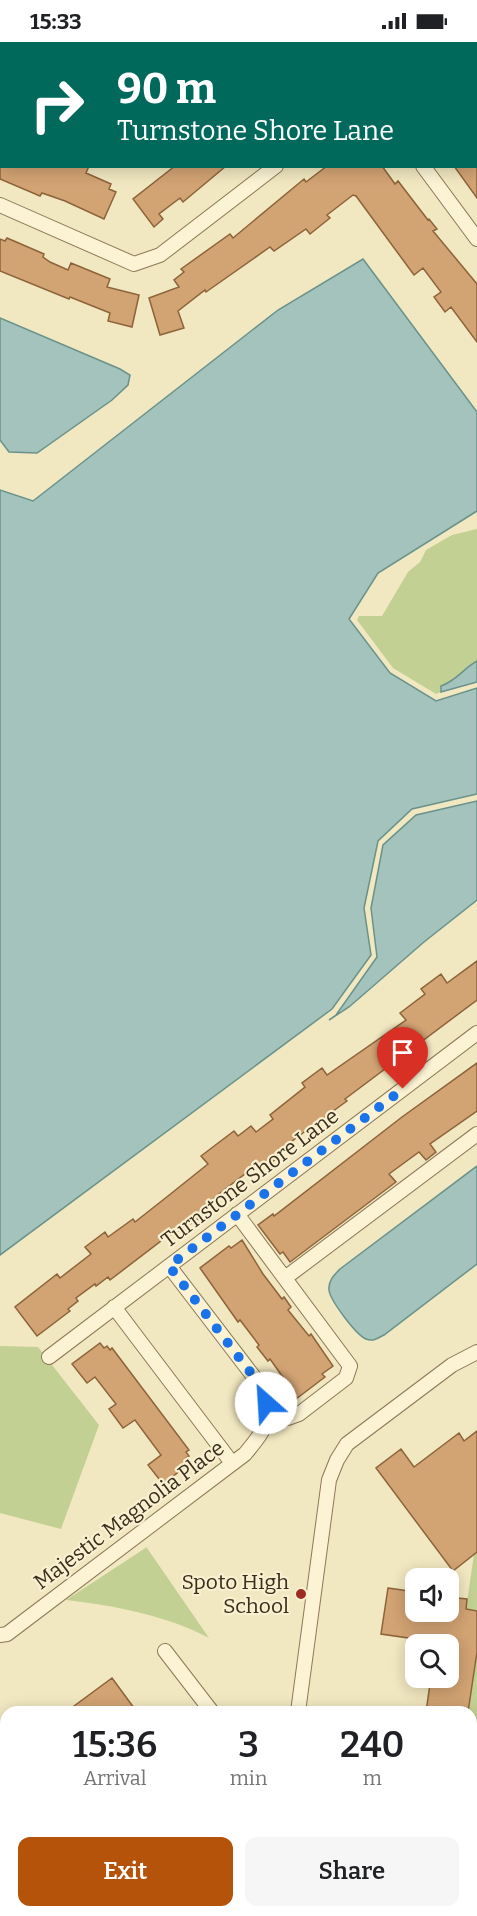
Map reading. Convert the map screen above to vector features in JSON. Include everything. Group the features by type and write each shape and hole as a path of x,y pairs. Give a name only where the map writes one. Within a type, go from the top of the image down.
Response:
{"street":[{"path":"0,205 134,264 160,255 273,168"},
{"path":"424,168 477,239"},
{"name":"Turnstone Shore Lane","path":"49,1357 477,1033"},
{"path":"285,1278 477,1134"},
{"path":"169,1266 257,1381 265,1398 269,1417 288,1418 299,1414 346,1378 350,1370 347,1360 237,1214"},
{"path":"114,1307 232,1463"},
{"path":"299,1706 329,1480 337,1460 347,1444 356,1437 452,1365 477,1352"},
{"name":"Majestic Magnolia Place","path":"0,1635 7,1634 245,1454 261,1434 269,1417"},
{"path":"165,1651 207,1706"}],"green space":[{"path":"477,529 477,661 441,686 441,692 436,694 393,668 357,620 359,616 382,616 408,572 420,562 426,550 452,535"},
{"path":"0,1346 38,1347 99,1425 61,1529 0,1513"},
{"path":"147,1547 209,1638 176,1623 140,1613 66,1600"},
{"path":"477,1552 477,1611 466,1609 474,1554"},
{"path":"477,1652 477,1706 469,1706"}],"water":[{"path":"363,259 477,412 477,511 378,573 349,619 390,673 436,701 477,688 477,794 412,809 378,841 364,908 371,955 332,1009 0,1255 0,490 33,501 278,310"},
{"path":"0,318 120,369 130,375 128,385 112,400 37,453 9,452 0,440"},
{"path":"477,661 477,682 441,692 441,686"},
{"path":"477,801 477,900 349,1007 329,1020 336,1015 377,957 371,908 383,845 416,815"},
{"path":"477,1166 477,1264 384,1335 371,1340 366,1339 350,1324 330,1295 329,1284 332,1278 340,1269"}],"building":[{"path":"0,168 88,168 86,173 111,184 109,189 116,192 104,219 65,201 42,193 40,196 0,179"},
{"path":"172,168 224,168 183,202 180,198 159,214 163,219 154,227 133,199"},
{"path":"324,168 383,168 395,184 398,181 437,229 433,231 477,284 477,342 451,307 445,312 434,297 441,292 423,268 414,275 353,195 327,215 330,218 310,234 306,229 274,251 270,247 206,292 205,290 178,311 184,328 160,335 149,298 179,287 174,280 184,272 181,269 230,234 233,238 304,179 306,182"},
{"path":"455,168 477,168 477,198"},
{"path":"7,238 44,254 43,257 50,262 68,270 71,263 110,279 107,287 139,295 132,327 108,321 110,313 0,271 0,239 5,241"},
{"path":"477,961 477,1000 345,1099 347,1101 274,1156 276,1159 266,1166 264,1164 260,1167 258,1164 224,1190 200,1210 203,1215 195,1221 165,1238 110,1280 108,1277 76,1298 78,1301 68,1309 70,1311 37,1336 15,1307 57,1274 60,1278 91,1254 85,1247 105,1232 108,1237 133,1219 135,1222 208,1164 201,1156 234,1131 238,1136 251,1126 256,1132 273,1119 270,1115 305,1087 302,1083 322,1068 327,1075 406,1020 400,1013 425,994 421,989 441,974 447,983"},
{"path":"477,1063 477,1111 430,1144 436,1152 426,1160 419,1152 389,1174 396,1182 290,1262 283,1252 280,1254 258,1225 273,1214 274,1216 402,1117"},
{"path":"242,1240 263,1274 291,1307 288,1310 309,1336 311,1334 333,1366 322,1374 325,1377 296,1399 270,1359 268,1361 257,1347 259,1345 240,1320 238,1322 200,1268 229,1246 231,1248"},
{"path":"100,1343 104,1348 107,1346 110,1350 112,1348 189,1450 186,1452 189,1456 186,1458 190,1463 163,1484 148,1465 161,1455 135,1420 123,1428 109,1409 116,1404 95,1377 87,1383 72,1364"},
{"path":"477,1431 477,1552 457,1568 451,1568 376,1468 401,1449 414,1467 459,1433 464,1441"},
{"path":"388,1588 405,1590 405,1622 459,1622 459,1598 467,1599 466,1609 477,1611 477,1652 469,1706 427,1706 429,1688 459,1688 459,1634 405,1634 405,1637 381,1634"},
{"path":"112,1678 133,1706 74,1706"}],"place":[{"name":"Spoto High School","path":"301,1594"}],"route":[{"path":"266,1403 257,1381 169,1266 403,1089"}]}
